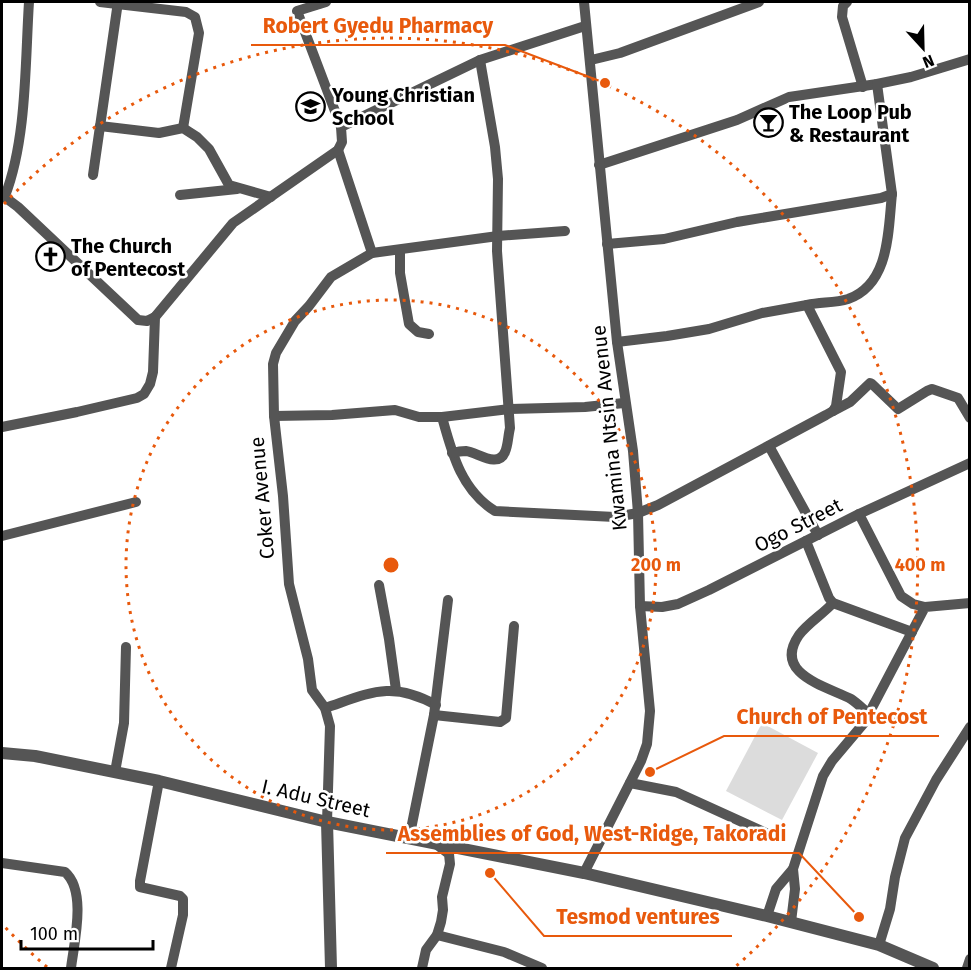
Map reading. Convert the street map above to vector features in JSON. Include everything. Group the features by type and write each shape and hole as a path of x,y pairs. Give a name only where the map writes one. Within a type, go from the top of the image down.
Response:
{"street":[{"path":"29,2 21,130 12,180 3,195 138,320 147,321 155,317 233,223 338,150 342,142 341,127 296,6 326,2"},
{"path":"100,2 186,12 195,17 199,33 183,128"},
{"name":"Kwamina Ntsin Avenue","path":"584,2 617,342 624,403 633,451 638,513 640,606 650,711 649,730 641,761 584,873"},
{"path":"591,60 620,53 759,2"},
{"path":"847,2 843,6 842,18 863,87"},
{"path":"93,175 118,3"},
{"path":"341,127 480,60 585,26"},
{"path":"452,453 469,451 484,459 502,457 505,453 510,428 496,251 498,236 497,168 480,60"},
{"path":"599,165 737,120 789,97 811,92 863,87 911,77 969,60"},
{"path":"617,342 709,328 762,313 836,302 859,294 879,271 884,257 892,194 877,84"},
{"path":"100,126 159,133 183,128 209,149 226,182 238,189"},
{"path":"338,150 372,253"},
{"path":"180,195 238,189 271,197"},
{"path":"607,244 664,239 737,222 881,198 892,194"},
{"name":"Coker Avenue","path":"331,969 327,822 330,726 325,708 312,690 308,659 289,584 283,496 274,416 273,364 276,353 285,336 332,277 372,253 498,236 565,231"},
{"path":"400,250 400,273 409,324 418,332 429,334"},
{"path":"807,305 841,372 836,406 833,411"},
{"path":"2,427 77,412 137,398 144,394 153,372 155,317"},
{"path":"442,417 452,453 463,480 488,507 495,511 615,517 638,513 658,505 850,402 870,384 898,409 932,389 953,395 958,398 969,418"},
{"path":"274,416 332,416 395,410 419,417 442,417 510,409 585,407 624,403"},
{"path":"769,446 818,535"},
{"name":"Ogo Street","path":"640,606 662,607 678,604 859,514 969,463"},
{"path":"2,536 136,502"},
{"path":"859,514 902,596 913,604 925,607 969,603"},
{"path":"806,541 824,588 833,603 912,632"},
{"path":"379,585 396,690"},
{"path":"409,839 435,710 448,600"},
{"path":"833,603 799,636 793,646 791,655 793,663 798,671 812,682 853,700 869,714"},
{"path":"767,916 776,889 793,869 823,776 832,761 864,723 925,607"},
{"path":"325,708 373,692 396,690 422,697 435,710 500,722 506,718 514,626"},
{"path":"114,772 124,723 126,647"},
{"path":"879,945 890,909 905,838 936,780 969,727"},
{"name":"I. Adu Street","path":"2,753 35,756 159,780 327,822 584,873 879,945 932,968"},
{"path":"159,780 140,887 180,896 183,899 183,915 171,969"},
{"path":"630,783 676,792 766,833"},
{"path":"422,969 426,950 437,935 443,910 442,897 450,864 449,854 436,844"},
{"path":"2,863 54,870 72,878 78,915 70,969"},
{"path":"791,922 795,889 793,869"},
{"path":"437,935 504,952 542,969"},
{"path":"967,969 969,959"}],"shaded area":[{"path":"762,723 818,753 782,820 726,791"}],"place":[{"name":"Robert Gyedu Pharmacy","path":"605,83"},
{"name":"Young Christian School","path":"311,106"},
{"name":"The Loop Pub & Restaurant","path":"768,123"},
{"name":"The Church of Pentecost","path":"50,257"},
{"name":"Church of Pentecost","path":"650,772"},
{"name":"Tesmod ventures","path":"490,873"},
{"name":"Assemblies of God, West-Ridge, Takoradi","path":"859,917"}]}
